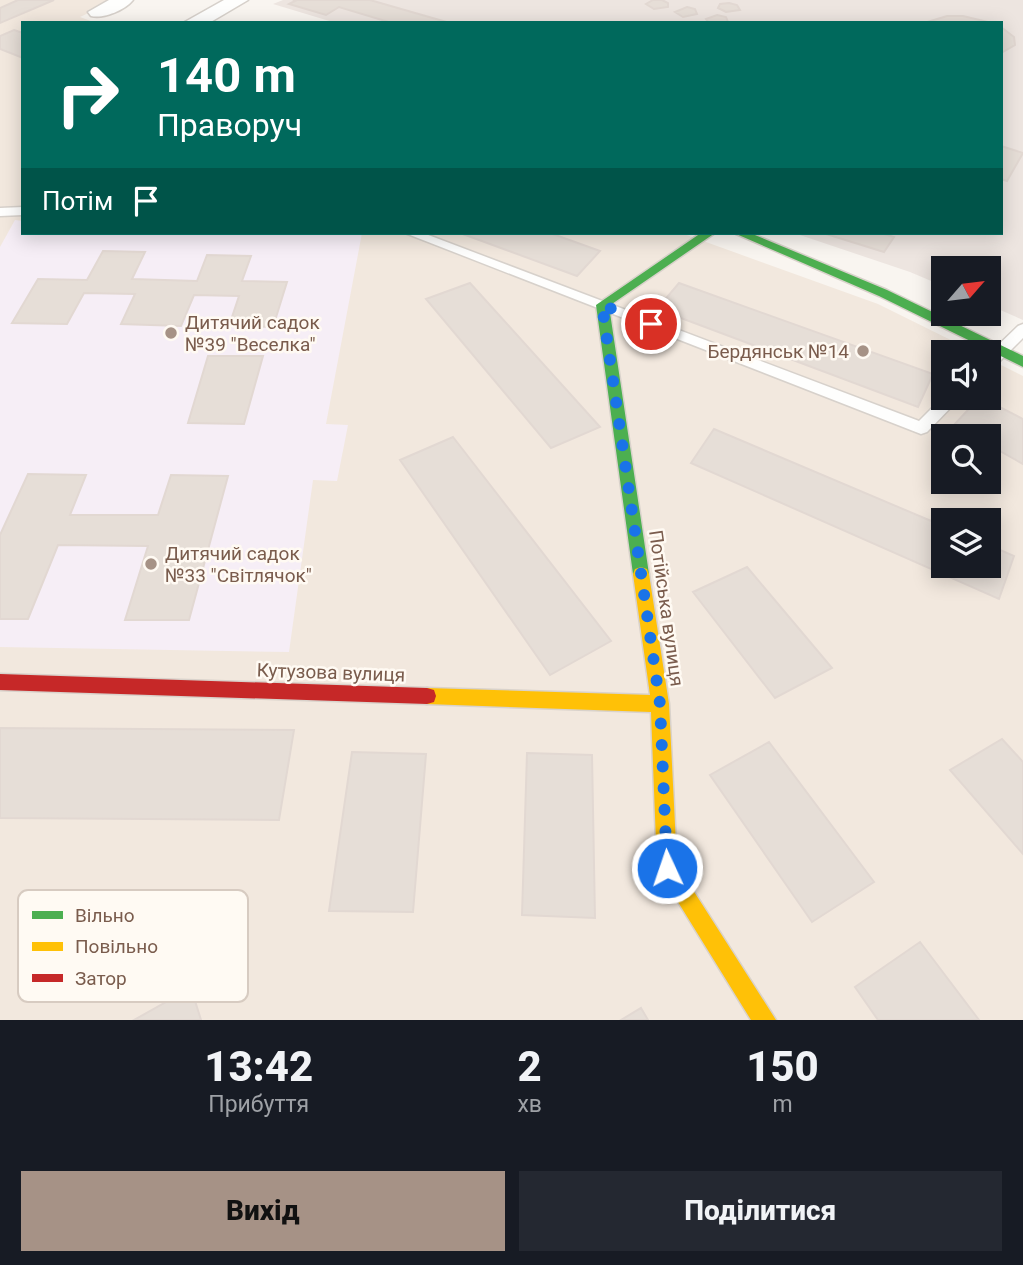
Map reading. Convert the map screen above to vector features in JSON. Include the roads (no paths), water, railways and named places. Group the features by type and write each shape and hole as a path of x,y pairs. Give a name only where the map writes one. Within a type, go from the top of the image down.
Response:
{"street":[{"path":"113,21 98,12 124,0"},
{"path":"197,21 239,0"},
{"path":"602,305 706,235"},
{"path":"745,235 883,293 979,340"},
{"name":"Потійська вулиця","path":"602,305 660,704 667,868 764,1020"},
{"path":"1001,351 1023,362"},
{"name":"Кутузова вулиця","path":"0,682 660,704"}],"lane":[{"path":"0,212 21,211"},
{"path":"417,235 921,428 940,410"},
{"path":"1001,351 1023,330"}],"place":[{"name":"Дитячий садок №39 \"Веселка\"","path":"171,333"},
{"name":"Бердянськ №14","path":"863,351"},
{"name":"Дитячий садок №33 \"Світлячок\"","path":"151,564"}]}
